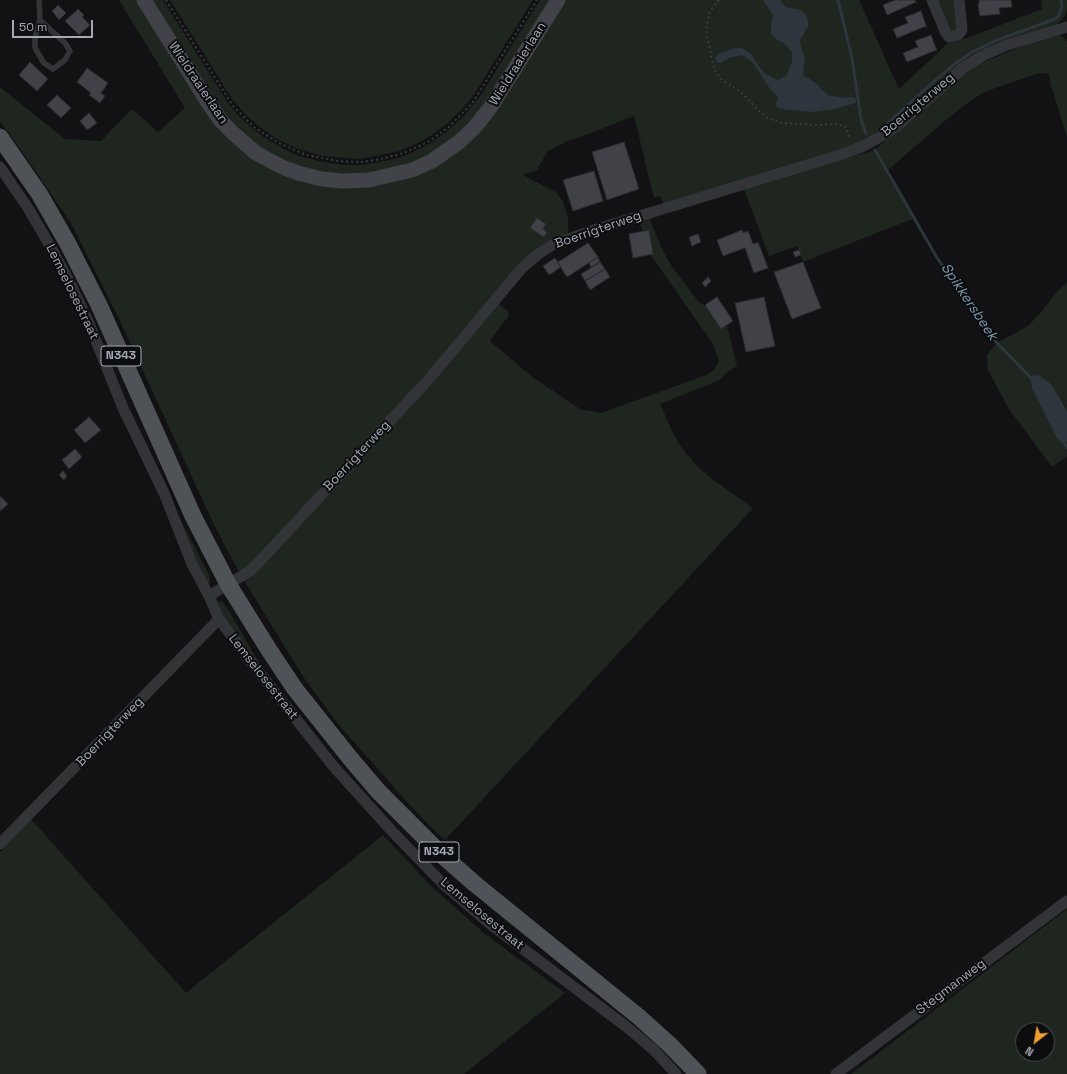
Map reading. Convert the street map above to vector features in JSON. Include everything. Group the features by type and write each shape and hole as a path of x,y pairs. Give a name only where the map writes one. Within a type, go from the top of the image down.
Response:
{"main road":[{"name":"N343","path":"0,137 40,195 68,244 99,305 193,516 228,584 295,689 350,758 378,790 442,855 639,1017 670,1045 698,1074"}],"street":[{"name":"Wieldraaierlaan","path":"144,0 208,104 222,122 234,134 256,153 282,167 322,179 342,181 369,180 412,170 432,161 459,142 474,128 490,108 558,0"},
{"path":"932,0 949,37 958,35 962,30 959,0"},
{"name":"Boerrigterweg","path":"209,596 250,571 260,561 429,379 522,268 537,255 554,244 590,231 853,150 874,140 898,125 964,67 984,55 1008,45 1067,27"},
{"name":"Lemselosestraat","path":"0,167 28,208 71,285 88,321 123,408 164,493 192,564 219,619 281,701 334,767 390,830 443,884 495,927 628,1028 654,1050 676,1074"},
{"name":"Boerrigterweg","path":"0,844 219,619"},
{"name":"Stegmanweg","path":"836,1074 1067,901"}],"lane":[{"path":"39,0 40,20 35,38 35,48 44,63 53,69 65,60 70,51 65,43 40,20"}],"path":[{"name":"Wieldraaierlaan","path":"166,0 233,106 255,128 279,143 306,155 338,161 361,162 404,153 428,142 450,126 473,102 537,0"},
{"path":"719,0 710,11 706,30 714,69 722,80 741,92 767,118 783,123 818,125 837,124 846,127 853,150"}],"shaded area":[{"path":"119,0 137,0 219,126 331,185 452,155 565,0 859,0 899,89 948,43 967,38 1042,9 1041,0 1067,0 1067,10 1064,18 1055,26 1007,43 902,118 867,141 664,205 661,196 654,198 634,116 567,141 547,152 537,170 523,175 557,193 563,202 568,218 568,235 556,240 472,324 260,559 242,572 238,570 216,529 119,319 71,223 17,144 0,122 0,87 65,139 101,141 132,109 158,132 185,108"},
{"path":"150,0 163,0 228,103 253,129 265,138 299,156 344,165 364,165 407,155 429,144 446,132 463,117 481,95 540,0 553,0 480,115 444,148 391,171 346,176 301,168 265,152 224,116"},
{"path":"170,0 533,0 473,96 449,122 435,133 416,144 399,151 361,159 322,156 301,150 280,141 261,128 246,115 232,99"},
{"path":"763,0 781,0 782,4 788,8 798,9 806,14 809,25 800,40 801,48 805,57 803,75 816,83 828,95 845,98 853,97 856,99 856,103 830,110 812,112 781,109 775,105 778,98 770,89 753,63 742,55 729,58 720,63 716,62 715,58 719,54 734,48 742,48 751,54 763,72 771,77 778,80 787,75 792,62 792,52 785,44 777,40 771,34 771,21 774,16"},
{"path":"936,0 955,0 957,30 951,32"},
{"path":"1056,34 1067,41 1067,137 1051,86 1049,73 1036,74 984,92 941,124 887,171 915,218 803,262 797,246 769,256 744,189 875,150 966,69 1050,35"},
{"path":"649,218 663,251 673,268 699,302 725,318 737,366 726,373 720,380 660,404 681,447 696,465 712,479 753,508 445,840 407,802 338,724 304,678 245,582 326,496 496,302 508,311 509,315 490,341 531,376 580,409 601,413 704,376 713,371 719,362 713,344 650,254 639,221"},
{"path":"1067,282 1067,411 1063,403 1067,456 1052,467 1009,409 988,370 987,355 997,343 1028,326"},
{"path":"1038,375 1052,385 1067,411 1067,441 1065,445 1057,438 1032,388 1030,377"},
{"path":"171,501 210,577 209,584 206,584"},
{"path":"219,601 222,601 228,609 264,671 230,629 217,604"},
{"path":"31,819 186,993 383,835 431,886 485,934 565,993 464,1074 0,1074 0,852"},
{"path":"1067,909 1067,1074 851,1074"}],"building":[{"path":"895,0 915,0 916,2 887,15 883,5"},
{"path":"979,0 1011,0 1012,7 999,8 1000,14 980,16 978,4"},
{"path":"58,5 66,13 59,20 52,11"},
{"path":"78,9 84,15 82,17 90,25 79,35 65,21"},
{"path":"921,11 927,28 926,26 897,38 893,29 908,23 905,17"},
{"path":"931,35 937,51 936,50 907,62 903,53 918,47 915,41"},
{"path":"30,62 48,79 37,91 19,75"},
{"path":"87,68 108,83 101,93 105,96 100,103 89,95 91,93 77,82"},
{"path":"57,95 71,108 61,118 47,105"},
{"path":"89,113 97,123 87,130 80,121"},
{"path":"624,142 639,189 607,200 592,152"},
{"path":"594,171 603,201 573,211 563,180"},
{"path":"537,218 546,224 543,229 547,232 544,237 530,228"},
{"path":"649,230 653,254 633,258 629,234"},
{"path":"742,230 743,233 748,231 753,244 758,242 768,268 754,273 745,248 723,256 717,240"},
{"path":"698,234 701,242 692,246 689,237"},
{"path":"588,243 598,257 567,277 555,258 558,262"},
{"path":"799,250 801,255 795,257 793,252"},
{"path":"598,257 600,262 591,267 589,263"},
{"path":"555,258 561,267 549,275 543,266"},
{"path":"600,262 605,269 585,281 581,274"},
{"path":"803,262 821,308 792,319 774,272"},
{"path":"605,269 610,277 590,290 585,281"},
{"path":"708,277 711,281 705,287 702,283"},
{"path":"717,297 733,321 721,329 705,305"},
{"path":"764,297 775,346 746,352 735,303"},
{"path":"89,417 101,430 85,443 74,430"},
{"path":"75,449 82,457 69,469 62,460"},
{"path":"63,471 67,476 64,480 59,475"},
{"path":"0,496 8,504 0,511"}],"waterway":[{"name":"Spikkersbeek","path":"838,0 852,58 861,119 866,134"},
{"path":"887,124 931,84 972,52 995,41 1055,19 1059,16 1062,6 1061,0"},
{"name":"Spikkersbeek","path":"875,150 936,256 957,288 997,343 1032,379"},
{"name":"Spikkersbeek","path":"1064,442 1067,448"}]}
